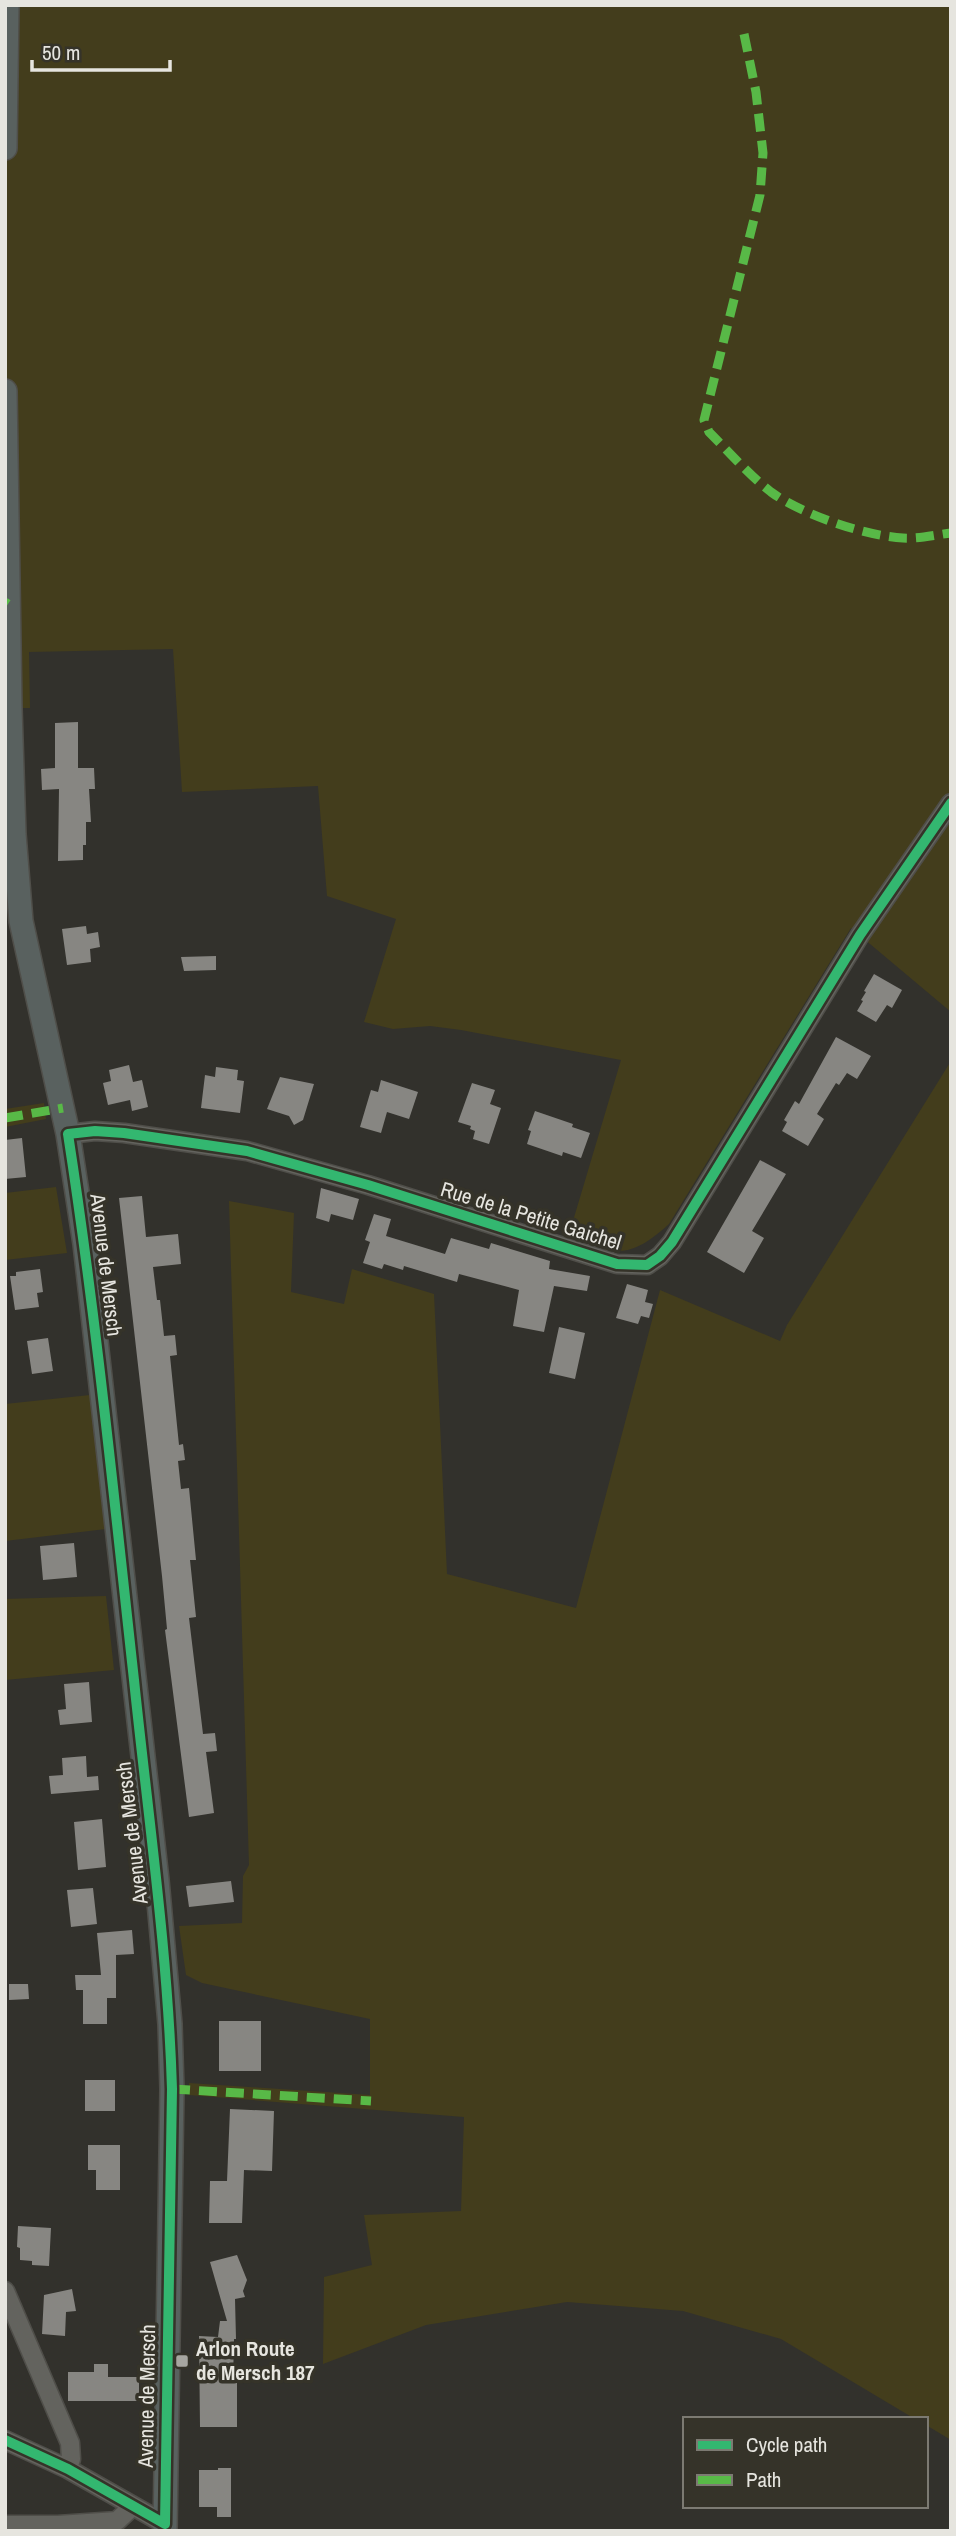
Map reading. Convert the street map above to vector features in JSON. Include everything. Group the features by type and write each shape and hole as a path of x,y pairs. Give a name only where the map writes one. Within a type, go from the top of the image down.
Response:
{"main road":[{"path":"5,148 8,5"},
{"name":"Avenue de Mersch","path":"5,391 10,722 14,834 21,921 68,1134 98,1355 157,1880 170,2024 172,2090 165,2527"}],"street":[{"name":"Rue de la Petite Gaichel","path":"68,1134 95,1131 124,1133 247,1151 368,1185 617,1264 647,1265 660,1256 672,1242 853,946 951,803"},
{"path":"5,2291 70,2443 71,2459 68,2469"},
{"path":"5,2440 68,2469 165,2527"},
{"path":"5,2525 117,2521 133,2506"}],"shaded area":[{"path":"7,5 951,5 951,1012 851,928 669,1224 643,1244 632,1249 610,1251 567,1241 621,1060 461,1030 430,1026 393,1029 364,1022 396,919 327,896 318,786 182,792 173,649 29,652 30,708 10,708 5,391"},
{"path":"951,1061 951,2440 928,2426 928,2417 912,2417 781,2339 683,2311 567,2302 426,2325 323,2364 324,2277 372,2265 364,2215 461,2211 464,2117 189,2095 189,2083 370,2095 370,2019 202,1983 186,1975 179,1926 242,1923 243,1876 249,1865 229,1201 294,1213 291,1292 344,1304 352,1269 434,1294 447,1574 576,1608 660,1290 780,1341 787,1325"},
{"path":"44,1103 46,1119 5,1127 5,1109"},
{"path":"56,1187 67,1253 5,1260 5,1193"},
{"path":"90,1395 106,1529 5,1541 5,1404"},
{"path":"106,1596 114,1670 5,1680 5,1599"}],"building":[{"path":"78,722 78,768 94,768 95,789 89,789 91,822 86,822 83,860 58,861 59,789 42,790 41,769 55,768 55,723"},
{"path":"86,926 87,934 98,932 100,947 90,949 91,962 67,965 62,929"},
{"path":"216,956 216,970 184,971 181,957"},
{"path":"874,974 902,990 892,1008 887,1005 876,1022 857,1011"},
{"path":"836,1037 871,1056 857,1079 847,1073 839,1085 836,1083 817,1114 824,1119 808,1146 782,1131 787,1122 784,1120 795,1101 799,1104"},
{"path":"129,1065 133,1082 142,1080 148,1107 132,1111 130,1100 108,1105 103,1083 111,1081 109,1070"},
{"path":"216,1067 238,1070 237,1080 244,1081 240,1113 201,1108 205,1075 215,1077"},
{"path":"280,1077 314,1084 303,1120 294,1125 289,1116 267,1109"},
{"path":"381,1080 418,1092 409,1119 387,1112 381,1133 360,1127 371,1090 378,1092"},
{"path":"472,1083 495,1090 490,1104 501,1108 489,1144 473,1139 475,1131 470,1129 471,1126 458,1122"},
{"path":"535,1111 590,1133 581,1158 563,1152 562,1156 527,1144 531,1131 528,1130"},
{"path":"22,1138 26,1177 5,1179 5,1140"},
{"path":"760,1160 786,1174 752,1231 764,1238 744,1273 707,1252"},
{"path":"321,1188 359,1199 353,1220 331,1214 329,1222 316,1218"},
{"path":"142,1196 146,1237 178,1234 181,1264 153,1267 164,1336 175,1335 177,1355 170,1356 179,1445 183,1444 185,1460 178,1461 181,1489 189,1488 196,1560 190,1560 196,1617 189,1618 203,1734 215,1733 217,1751 206,1752 214,1813 189,1817 165,1630 162,1576 119,1198"},
{"path":"374,1214 391,1219 386,1236 445,1254 451,1238 489,1249 491,1243 550,1261 549,1269 590,1276 587,1291 554,1286 544,1332 513,1326 519,1290 459,1274 457,1282 404,1266 403,1270 384,1264 382,1269 363,1263 370,1242 365,1240"},
{"path":"40,1269 43,1292 37,1293 39,1307 15,1310 10,1276 16,1276 16,1272"},
{"path":"627,1284 648,1290 645,1302 653,1304 649,1318 641,1316 638,1324 616,1318"},
{"path":"559,1327 585,1333 575,1379 549,1373"},
{"path":"48,1338 53,1371 32,1374 27,1341"},
{"path":"74,1543 77,1577 43,1580 40,1546"},
{"path":"89,1682 92,1722 60,1725 58,1710 66,1709 64,1684"},
{"path":"86,1756 87,1777 98,1776 99,1790 51,1794 49,1776 63,1775 62,1758"},
{"path":"102,1819 106,1867 78,1870 74,1822"},
{"path":"231,1881 234,1902 189,1907 186,1886"},
{"path":"93,1888 97,1924 71,1927 67,1890"},
{"path":"132,1930 134,1954 116,1955 116,1998 107,1998 107,2024 83,2024 83,1990 76,1990 75,1975 101,1975 97,1933"},
{"path":"9,1984 28,1984 29,1999 9,2000"},
{"path":"219,2021 261,2021 261,2071 219,2071"},
{"path":"85,2080 115,2080 115,2111 85,2111"},
{"path":"230,2109 274,2111 272,2171 244,2170 242,2223 209,2223 210,2181 227,2181"},
{"path":"88,2145 120,2145 120,2190 96,2190 96,2170 88,2170"},
{"path":"18,2226 51,2228 49,2266 32,2265 32,2261 20,2260 20,2248 17,2247"},
{"path":"237,2255 247,2280 243,2291 245,2297 235,2299 233,2382 237,2383 237,2427 200,2427 199,2336 218,2337 220,2321 227,2321 210,2262"},
{"path":"72,2289 76,2311 66,2312 65,2336 42,2334 44,2295"},
{"path":"94,2364 108,2364 108,2377 139,2377 139,2401 68,2401 68,2372 94,2372"},
{"path":"231,2468 231,2517 217,2517 217,2507 199,2507 199,2470"}],"marked path":[{"path":"744,34 756,92 763,153 760,195 704,420 709,432 771,492 816,516 871,533 903,538 951,533"},
{"path":"5,1118 63,1108"},
{"path":"172,2089 371,2101"}],"cycle path":[{"path":"5,2440 68,2469 165,2524 172,2089 170,2038 157,1884 104,1407 68,1134 95,1131 124,1133 247,1151 368,1185 617,1264 647,1265 660,1256 672,1242 860,935 951,803"}],"place":[{"name":"Arlon Route de Mersch 187","path":"182,2361"}]}
